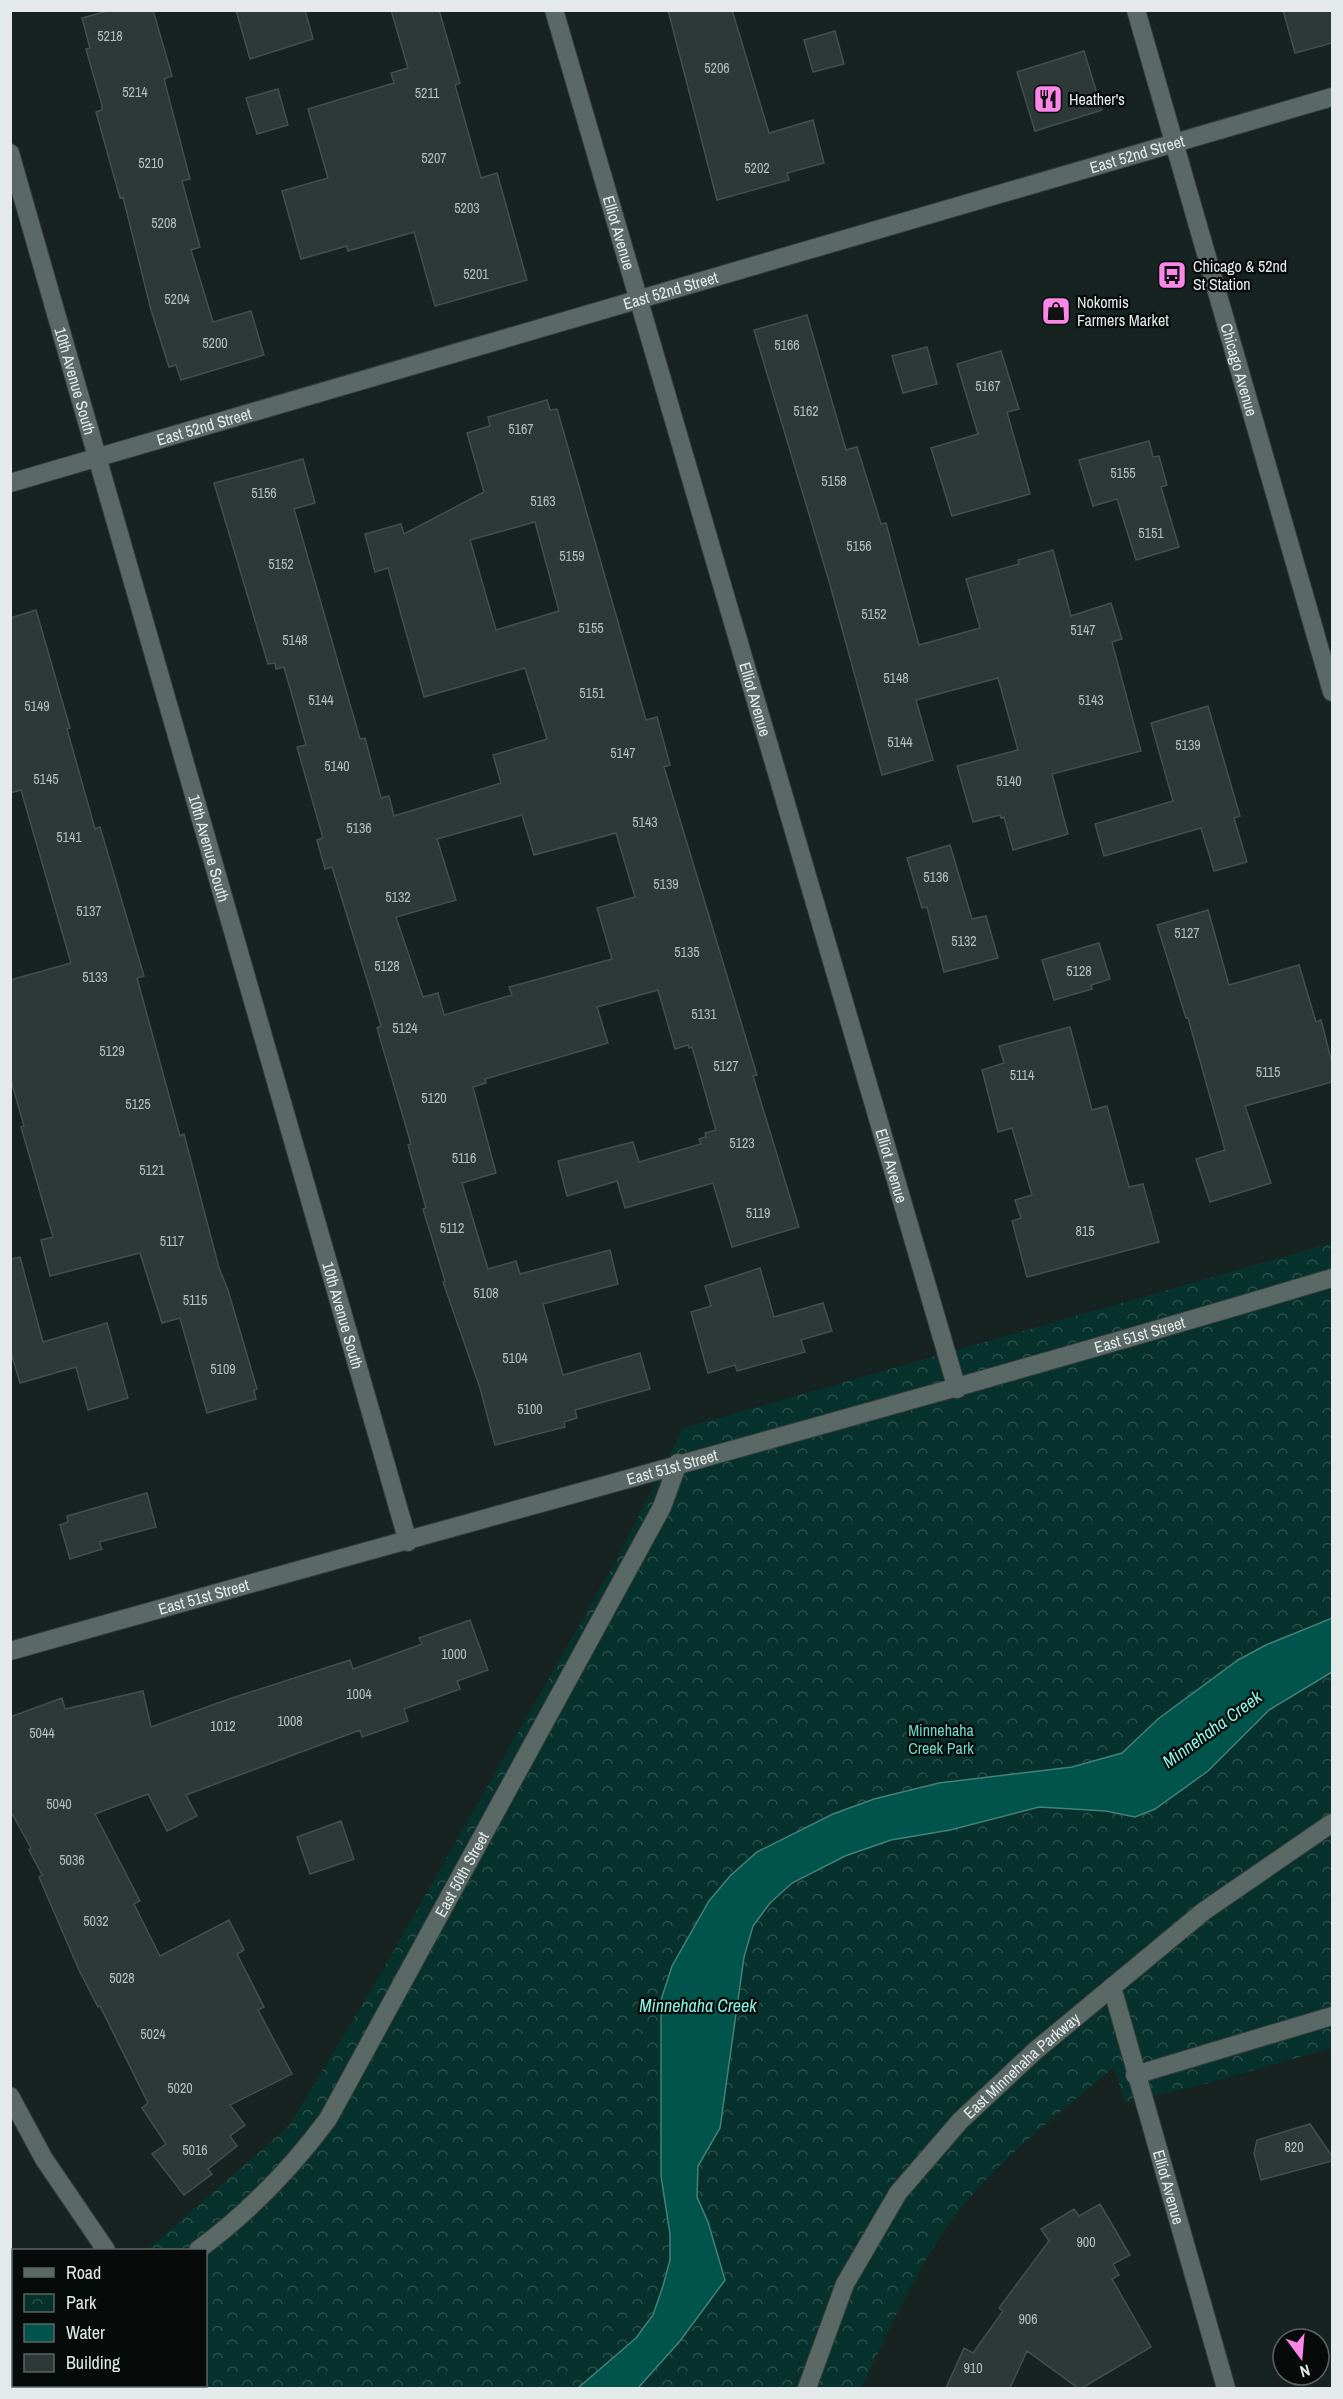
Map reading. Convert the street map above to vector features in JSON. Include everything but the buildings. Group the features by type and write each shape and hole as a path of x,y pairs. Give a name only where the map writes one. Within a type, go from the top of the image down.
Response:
{"street":[{"name":"Elliot Avenue","path":"554,10 957,1389"},
{"name":"Chicago Avenue","path":"1137,10 1332,692"},
{"name":"East 52nd Street","path":"10,483 1332,97"},
{"name":"10th Avenue South","path":"10,153 99,457 408,1542"},
{"name":"East 51st Street","path":"10,1651 408,1542 678,1463 957,1389 1332,1278"},
{"name":"East 50th Street","path":"199,2249 229,2228 296,2162 328,2119 662,1507 678,1463"},
{"name":"East Minnehaha Parkway","path":"807,2388 845,2284 898,2193 960,2121 1035,2051 1204,1911 1332,1823"},
{"name":"Elliot Avenue","path":"1112,1987 1226,2388"},
{"path":"1136,2075 1332,2016"},
{"path":"10,2096 44,2158 105,2249"}],"green space":[{"name":"Minnehaha Creek Park","path":"1332,1243 1332,2048 1205,2084 1125,2102 1114,2067 1006,2160 966,2202 924,2263 861,2388 11,2388 12,2337 12,2387 207,2387 207,2249 148,2249 289,2126 380,1975 617,1559 683,1428"}],"water":[{"name":"Minnehaha Creek","path":"1332,1618 1332,1672 1269,1710 1208,1771 1155,1809 1135,1817 1106,1811 1039,1807 950,1830 891,1840 845,1856 792,1883 770,1903 753,1926 744,1957 720,2128 698,2166 697,2197 708,2222 725,2280 680,2341 638,2388 578,2388 636,2338 653,2315 663,2286 670,2260 670,2234 661,2176 661,2000 672,1966 709,1901 730,1876 757,1852 833,1814 874,1799 939,1783 1072,1767 1122,1753 1158,1719 1238,1660 1266,1645"}],"place":[{"name":"Heather's","path":"1048,99"},
{"name":"Chicago & 52nd St Station","path":"1172,275"},
{"name":"Nokomis Farmers Market","path":"1056,311"}]}
